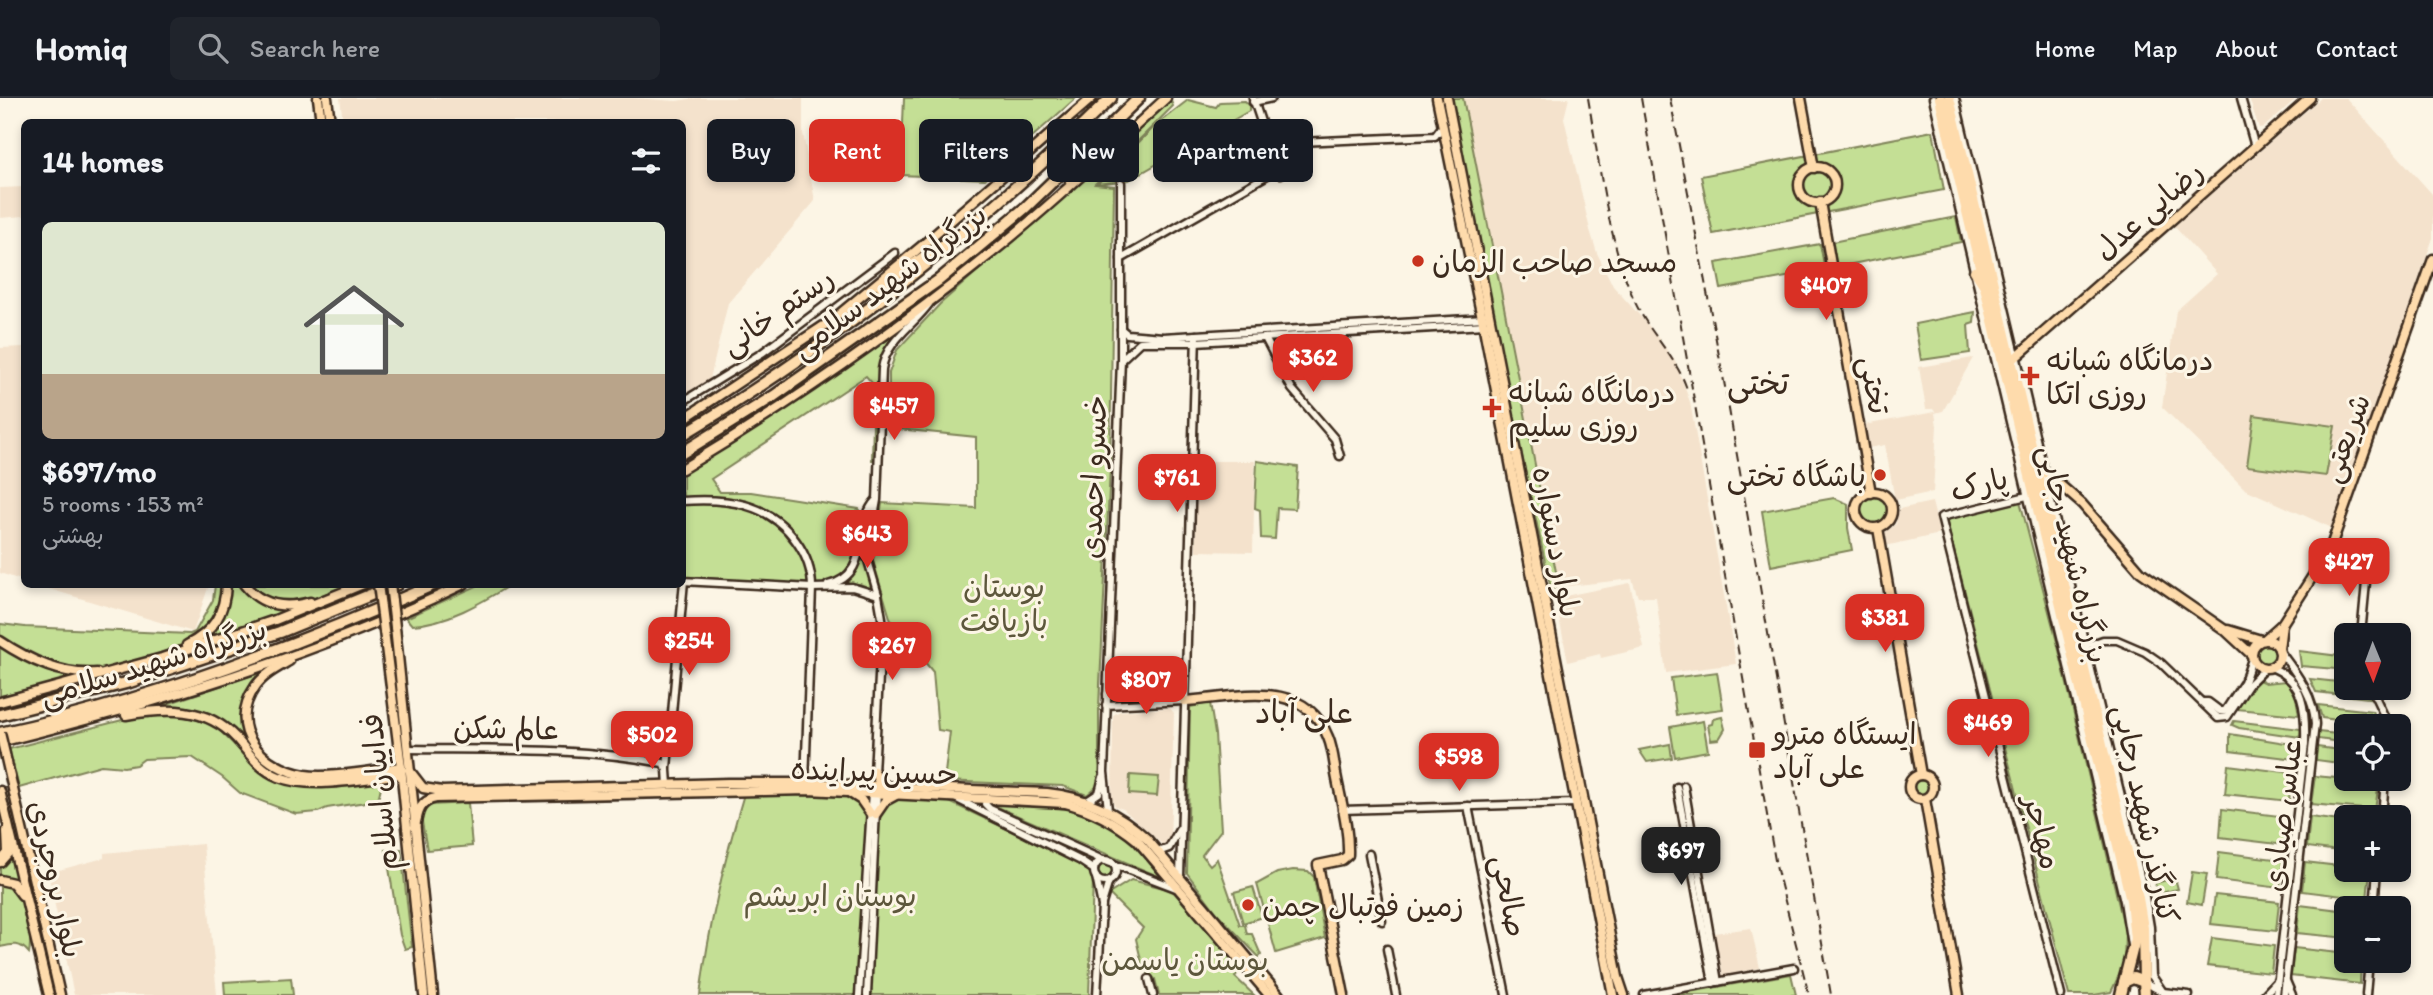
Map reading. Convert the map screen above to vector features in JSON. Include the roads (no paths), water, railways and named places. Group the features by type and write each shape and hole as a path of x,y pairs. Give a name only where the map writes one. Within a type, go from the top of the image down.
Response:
{"highway":[{"path":"1085,119 1102,98"},
{"name":"بزرگراه شهید سلامی","path":"1090,119 1111,98"},
{"name":"بزرگراه شهید سلامی","path":"1117,119 1139,98"},
{"name":"بزرگراه شهید رجایی","path":"1940,98 1986,290 2037,473 2131,900 2135,928 2130,964 2121,995"},
{"name":"بزرگراه شهید رجایی","path":"1949,98 2138,898 2148,967 2144,982 2145,995"},
{"name":"بزرگراه شهید سلامی","path":"686,433 766,383 908,279 1047,159"},
{"name":"بزرگراه شهید سلامی","path":"686,451 774,396 939,280 1025,208 1051,182"},
{"name":"بزرگراه شهید سلامی","path":"0,715 131,682 280,632 387,588"},
{"name":"بزرگراه شهید سلامی","path":"0,733 77,714 201,676 285,646 425,588"},
{"path":"2130,964 2132,975 2138,975 2148,967"},
{"path":"2124,982 2133,978 2144,982"}],"main road":[{"path":"318,98 321,119"},
{"path":"327,98 330,119"},
{"path":"831,321 1092,98"},
{"path":"686,467 746,431 932,300 1068,188 1166,98"},
{"name":"بلوار دستواره","path":"1437,98 1486,322 1624,995"},
{"name":"بلوار دستواره","path":"1447,98 1486,322 1613,995"},
{"path":"1801,98 1814,168"},
{"name":"رضایی عدل","path":"2016,357 2310,98"},
{"path":"1814,168 1825,169 1835,182 1830,197 1820,202 1805,198 1800,188 1801,177 1814,168"},
{"path":"1068,188 1071,182"},
{"name":"تختی","path":"1820,202 1871,493"},
{"path":"686,417 932,250 957,238"},
{"name":"شریعتی","path":"2263,640 2282,624 2330,549 2433,259"},
{"path":"1974,271 1986,290"},
{"path":"2037,473 2081,504 2141,572 2225,630 2259,666 2267,668 2277,663 2279,650 2273,642 2225,630"},
{"path":"1871,493 1882,494 1892,506 1888,522 1878,528 1863,524 1857,515 1858,503 1871,493"},
{"path":"1878,528 1921,775"},
{"path":"162,658 199,639 213,627 223,609 226,588"},
{"path":"248,588 260,599 284,606 302,604 349,590"},
{"path":"0,702 162,658 275,620 354,588"},
{"name":"فداییان اسلام","path":"379,588 404,770 415,827 433,995"},
{"name":"فداییان اسلام","path":"390,588 407,749 404,770 424,995"},
{"path":"0,742 113,714 210,685 414,608 456,588"},
{"name":"شریعتی","path":"2279,650 2282,624"},
{"path":"2252,657 2254,645 2263,640"},
{"path":"0,641 62,670 92,673 124,670"},
{"path":"301,652 263,678 251,693 246,723 256,750 276,767 309,776 404,770 428,795 422,804 415,827"},
{"path":"1184,697 1273,694 1294,700 1308,709 1325,730 1330,741 1348,855 1342,860 1318,865 1344,995"},
{"path":"113,714 179,710 199,713 229,732 261,767 289,780 320,782 404,770"},
{"name":"بلوار بروجردی","path":"0,733 60,995"},
{"path":"874,771 878,780 877,788"},
{"path":"1921,775 1928,778 1933,787 1931,794 1925,799 1914,797 1909,788 1913,778 1921,775"},
{"name":"حسین پیراینده","path":"428,795 668,785 805,783 1047,793 1087,801 1128,822 1156,849 1279,995"},
{"name":"حسین پیراینده","path":"428,795 729,790 844,791 877,788 898,794 1055,802 1096,813 1137,840 1269,995"},
{"name":"بلوار بروجردی","path":"0,791 49,995"},
{"path":"844,791 852,793 873,813 885,801 898,794"},
{"path":"1925,799 1959,995"},
{"path":"0,862 8,848 6,817"},
{"path":"0,880 13,883 27,902"}],"street":[{"path":"1261,119 1253,100 1272,98"},
{"name":"کنارگذر شهید رجایی","path":"1933,98 2124,901 2131,946 2130,964"},
{"name":"کنارگذر شهید رجایی","path":"1955,98 2016,357 2037,473 2086,646 2145,897 2150,927 2148,967"},
{"path":"2241,98 2255,147"},
{"path":"1313,143 1435,136 1442,127"},
{"path":"1121,259 1255,182"},
{"name":"خسرو احمدی","path":"1108,810 1104,772 1121,360 1121,183"},
{"name":"رستم خانی","path":"686,400 762,353 895,253"},
{"path":"874,771 882,618 867,557 877,500 880,387 884,358 892,344 932,300"},
{"path":"1121,341 1486,322"},
{"path":"1121,329 1126,334 1146,337 1265,338 1486,322"},
{"path":"1121,360 1146,337"},
{"path":"1180,877 1196,338"},
{"path":"1265,338 1292,389 1335,439 1340,456"},
{"name":"پارک","path":"1941,517 2027,496"},
{"path":"812,588 836,583 850,574 860,551 868,509 877,500"},
{"path":"686,501 737,502 772,516 791,534 809,566 812,588 805,783"},
{"name":"مهاجر","path":"1941,517 2061,995"},
{"path":"2330,549 2350,562 2368,561 2362,623"},
{"path":"686,581 812,588 852,587 878,595"},
{"path":"668,785 682,588"},
{"path":"2086,646 2103,640 2125,642 2161,663 2203,702 2207,702 2219,715 2227,717 2249,684 2267,668"},
{"name":"عباس صیادی","path":"2276,995 2282,980 2315,724 2312,705 2303,683 2279,650"},
{"path":"2219,715 2225,711 2244,682 2252,657"},
{"name":"عباس صیادی","path":"2267,668 2293,682 2302,696 2306,720 2282,980 2284,995"},
{"path":"1107,694 1184,697"},
{"path":"1107,705 1184,697"},
{"name":"عالم شکن","path":"407,749 591,753 663,763 667,770"},
{"path":"1087,801 1098,793 1104,772"},
{"path":"1681,787 1715,982"},
{"path":"859,995 877,788"},
{"path":"953,797 1079,860 1095,873 1100,881 1140,875"},
{"path":"988,798 985,804 990,809 1107,861 1176,888"},
{"path":"1342,810 1576,803"},
{"name":"صالحی","path":"1468,806 1506,995"},
{"path":"867,995 873,813"},
{"path":"1156,849 1169,848 1180,828"},
{"path":"1369,855 1382,921"},
{"path":"1097,995 1102,906 1095,873 1099,862 1107,861"},
{"path":"1102,906 1115,869 1107,861"},
{"path":"1387,949 1396,995"},
{"path":"2148,967 2164,992"},
{"path":"1644,995 1794,968"},
{"path":"2366,995 2368,973"},
{"path":"1149,979 1153,995"},
{"path":"2264,995 2282,980 2292,995"},
{"path":"2144,982 2164,992 2189,995"}],"railway":[{"path":"1588,98 1611,227 1625,278 1641,313 1676,366 1687,389"},
{"path":"1641,98 1776,866 1809,995"},
{"path":"1670,98 1726,392 1831,995"}],"place":[{"name":"مسجد صاحب الزمان","path":"1418,261"},
{"name":"درمانگاه شبانه روزی اتکا","path":"2030,376"},
{"name":"درمانگاه شبانه روزی سلیم","path":"1492,408"},
{"name":"باشگاه تختی","path":"1880,475"},
{"name":"ایستگاه مترو علی آباد","path":"1757,750"},
{"name":"زمین فوتبال چمن","path":"1248,905"}],"district":[{"name":"تختی","path":"1758,383"},
{"name":"علی آباد","path":"1304,712"}],"park label":[{"name":"بوستان بازیافت","path":"1004,603"},
{"name":"بوستان ابریشم","path":"830,895"},
{"name":"بوستان یاسمن","path":"1185,959"}]}
